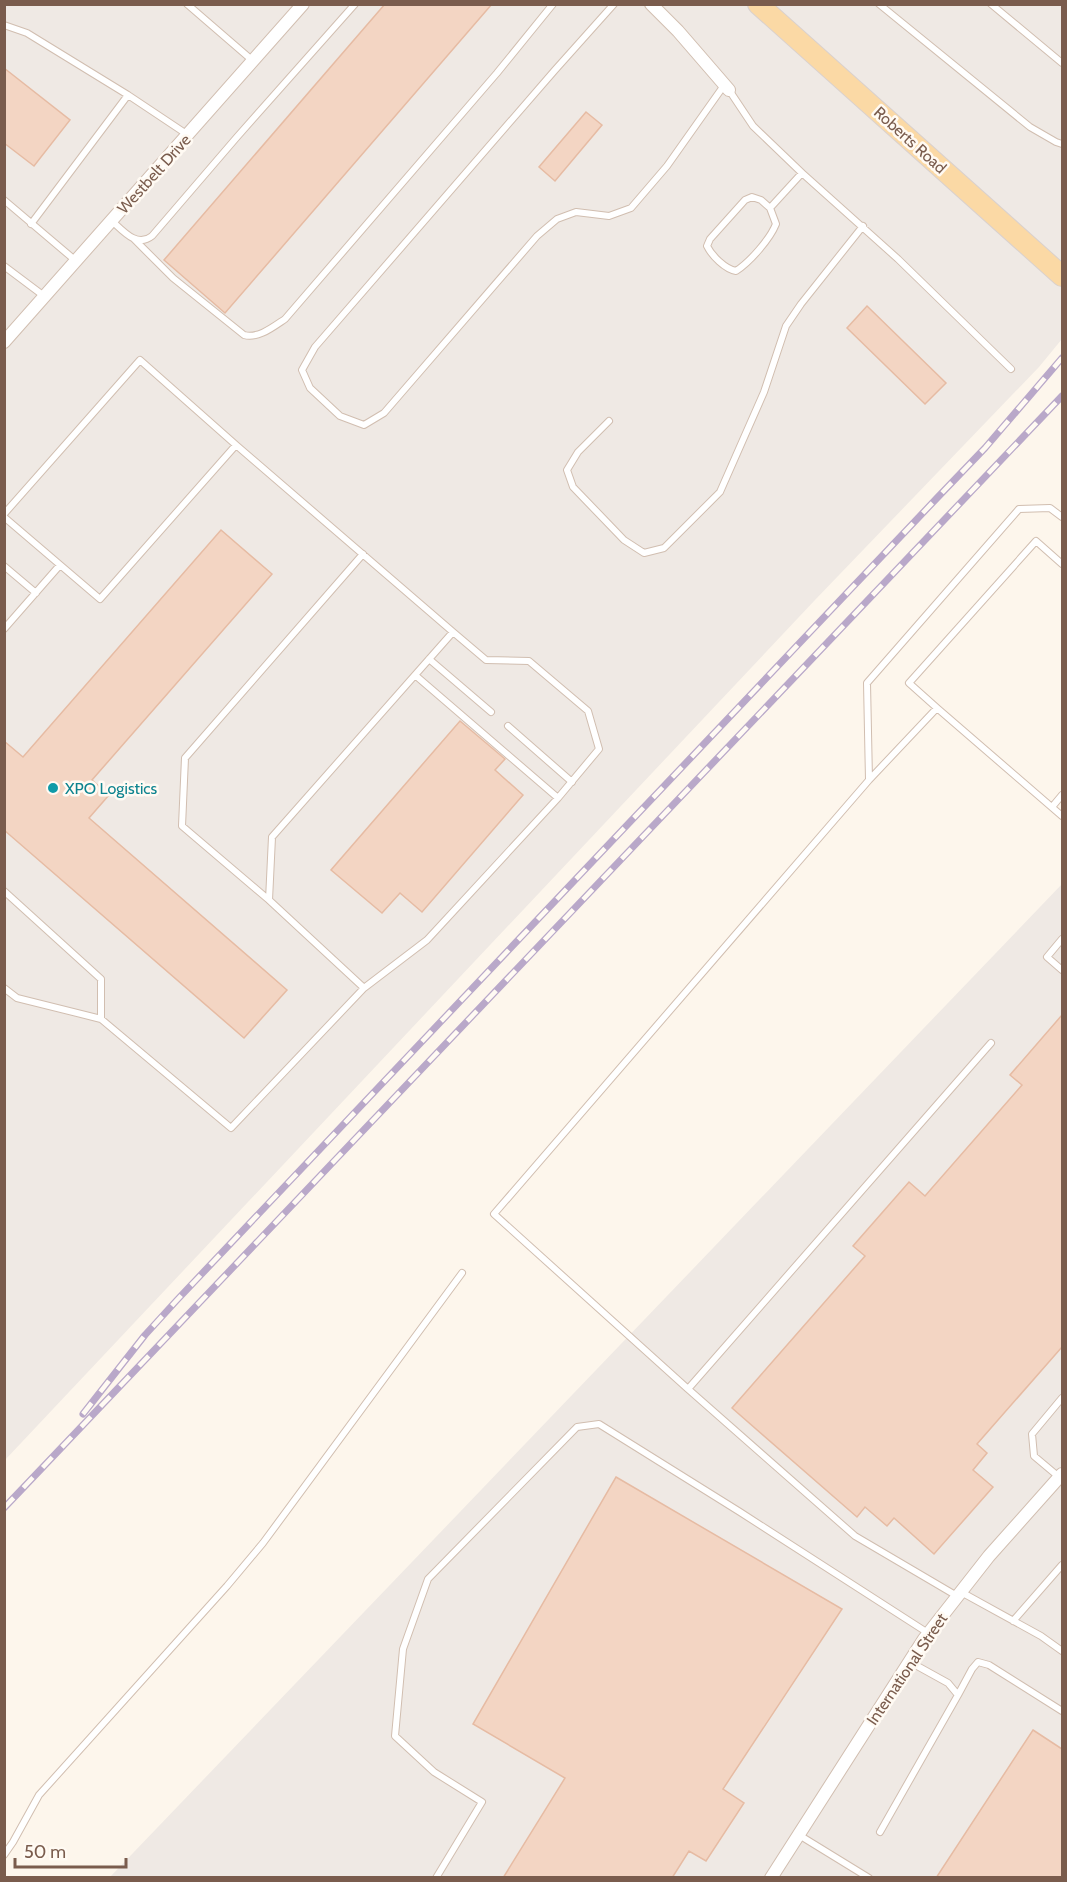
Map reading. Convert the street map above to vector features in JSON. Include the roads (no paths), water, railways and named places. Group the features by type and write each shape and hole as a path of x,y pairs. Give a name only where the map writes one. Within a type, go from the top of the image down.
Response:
{"main road":[{"name":"Roberts Road","path":"758,4 1062,276"}],"street":[{"name":"Westbelt Drive","path":"4,342 303,4"},
{"path":"651,4 727,87"},
{"name":"International Street","path":"771,1878 928,1633 989,1556 1061,1476"}],"lane":[{"path":"187,4 254,62"},
{"path":"134,239 140,241 152,236 355,4"},
{"path":"112,221 134,239 173,278 244,335 258,334 271,328 285,319 553,4"},
{"path":"614,4 315,347 302,370 310,388 340,416 364,425 384,413 537,236 557,219 576,212 609,216 631,208 667,166 727,87 753,126 802,173 863,226 1011,369"},
{"path":"879,4 1030,127 1062,144"},
{"path":"991,4 1062,63"},
{"path":"4,25 27,33 188,135"},
{"path":"31,224 128,95"},
{"path":"770,208 802,173"},
{"path":"753,197 761,200 770,208 777,224 773,232 742,267 736,271 729,270 710,252 707,246 710,239 745,200 753,197"},
{"path":"4,200 76,261"},
{"path":"609,422 578,452 567,470 573,487 624,540 644,553 664,548 720,492 764,392 786,326 863,226"},
{"path":"4,266 45,297"},
{"path":"4,988 16,998 101,1019 231,1128 364,988 427,940 558,798 599,749 588,711 529,661 486,660 140,360 4,516 100,599 236,445"},
{"path":"869,780 867,683 1019,509 1050,508 1062,517"},
{"path":"1062,564 1036,541 909,683 1062,816"},
{"path":"363,554 185,758 182,826 269,900 364,988"},
{"path":"4,629 60,565"},
{"path":"4,566 36,593"},
{"path":"269,900 272,837 453,632"},
{"path":"429,659 490,712"},
{"path":"415,675 558,798"},
{"path":"937,708 869,780 494,1214 855,1536 959,1594 1041,1636 1062,1651"},
{"path":"508,726 572,782"},
{"path":"1052,807 1062,795"},
{"path":"4,891 101,979 101,1019"},
{"path":"1062,939 1047,957 1062,970"},
{"path":"688,1389 991,1043"},
{"path":"4,1855 39,1795 263,1543 462,1273"},
{"path":"1061,1476 1034,1456 1032,1434 1062,1398"},
{"path":"436,1878 482,1802 434,1772 395,1736 403,1649 428,1579 577,1427 599,1424 928,1633"},
{"path":"1013,1621 1062,1565"},
{"path":"909,1661 948,1683 958,1695"},
{"path":"880,1832 978,1662 989,1665 1062,1711"},
{"path":"799,1834 868,1878"}],"railway":[{"path":"83,1414 145,1335 177,1300 985,448 1062,358"},
{"path":"4,1508 1062,396"}],"place":[{"name":"XPO Logistics","path":"53,788"}]}
